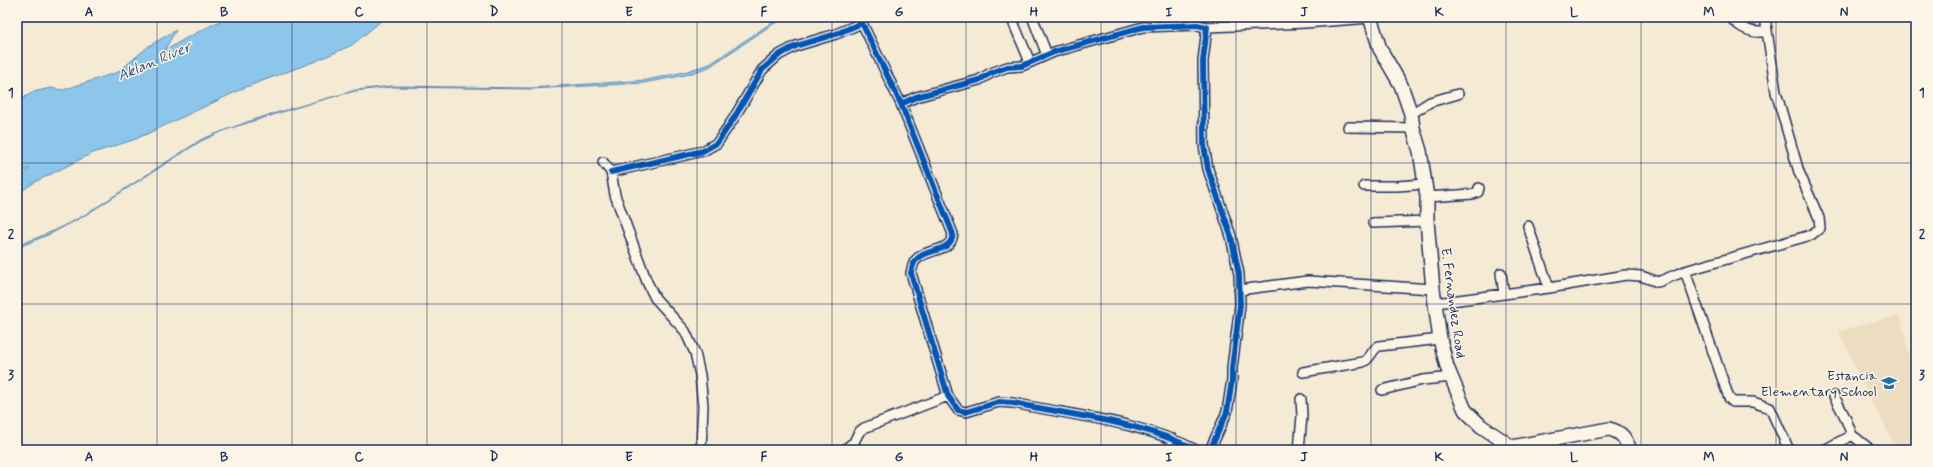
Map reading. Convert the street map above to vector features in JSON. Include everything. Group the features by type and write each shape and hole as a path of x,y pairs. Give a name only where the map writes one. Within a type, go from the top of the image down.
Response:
{"street":[{"path":"1011,17 1030,62"},
{"path":"1034,17 1035,25 1047,55"},
{"path":"901,104 916,97 979,80 991,73 1007,67 1022,66 1047,55 1143,27 1197,25 1207,27 1305,23 1370,17"},
{"name":"E. Fernandez Road","path":"1370,17 1380,49 1401,85 1411,114 1413,128 1420,151 1427,197 1427,221 1440,339 1452,377 1465,410 1481,426 1511,448 1542,446 1609,429 1618,431 1623,435 1630,450"},
{"path":"1730,17 1741,28 1749,31 1767,31"},
{"path":"1436,303 1549,288 1626,274 1641,276 1658,282 1685,271 1811,234 1820,228 1819,218 1800,172 1787,134 1776,92 1765,17"},
{"path":"611,172 703,151 717,143 734,118 762,70 779,55 796,46 836,34 862,23 901,104 953,234 952,241 947,246 922,255 915,261 911,273 948,396 958,410 966,412 1005,402 1138,428 1173,439 1196,450"},
{"path":"1207,27 1203,61 1204,145 1208,169 1231,236 1239,274 1240,305 1227,412 1210,450"},
{"path":"1411,114 1430,102 1458,94"},
{"path":"1348,127 1413,128"},
{"path":"603,162 611,172 615,194 647,282 655,298 685,331 695,353 700,375 703,406 700,449"},
{"path":"1364,186 1425,184"},
{"path":"1427,197 1473,194 1478,192 1479,188"},
{"path":"1373,223 1427,221"},
{"path":"1528,226 1549,288"},
{"path":"1685,271 1729,398 1733,402 1753,402 1770,408 1789,450"},
{"path":"1502,273 1504,294"},
{"path":"1239,290 1308,282 1434,289"},
{"path":"1303,372 1363,362 1369,358 1374,349 1379,346 1440,339"},
{"path":"1382,390 1422,380 1452,377"},
{"path":"844,450 854,442 859,432 864,428 948,396"},
{"path":"1834,396 1852,435 1871,450"},
{"path":"1299,450 1302,416 1301,399"},
{"path":"1824,450 1852,435"},
{"path":"1169,450 1173,439"}],"shaded area":[{"name":"Estancia Elementary School","path":"1900,315 1916,386 1916,450 1897,450 1861,380 1839,331"}],"water":[{"name":"Aklan River","path":"228,17 386,17 352,45 316,61 246,87 136,139 93,153 35,182 17,194 17,184 29,169 17,174 17,102 33,92 50,88 63,90 118,72 149,46 176,30 164,51"},
{"path":"783,17 789,17 773,24 709,67 686,75 643,83 531,89 391,87 355,91 231,128 255,119 356,90 392,86 530,88 647,80 684,72 710,64 771,23"},
{"path":"225,130 201,141 84,216 52,233 17,248 17,246 53,231 83,216 202,139"}],"cycle path":[{"path":"611,172 703,151 717,143 734,118 762,70 779,55 796,46 836,34 862,23 901,104 953,234 948,245 925,254 915,261 911,273 948,396 958,410 966,412 999,402 1013,403 1106,420 1130,426 1175,440 1196,450"},
{"path":"901,104 916,97 979,80 991,73 1007,67 1022,66 1054,52 1143,27 1197,25 1207,27 1203,61 1204,145 1208,169 1231,236 1239,274 1240,305 1227,412 1210,450"}],"place":[{"name":"Estancia Elementary School","path":"1889,383"}]}
